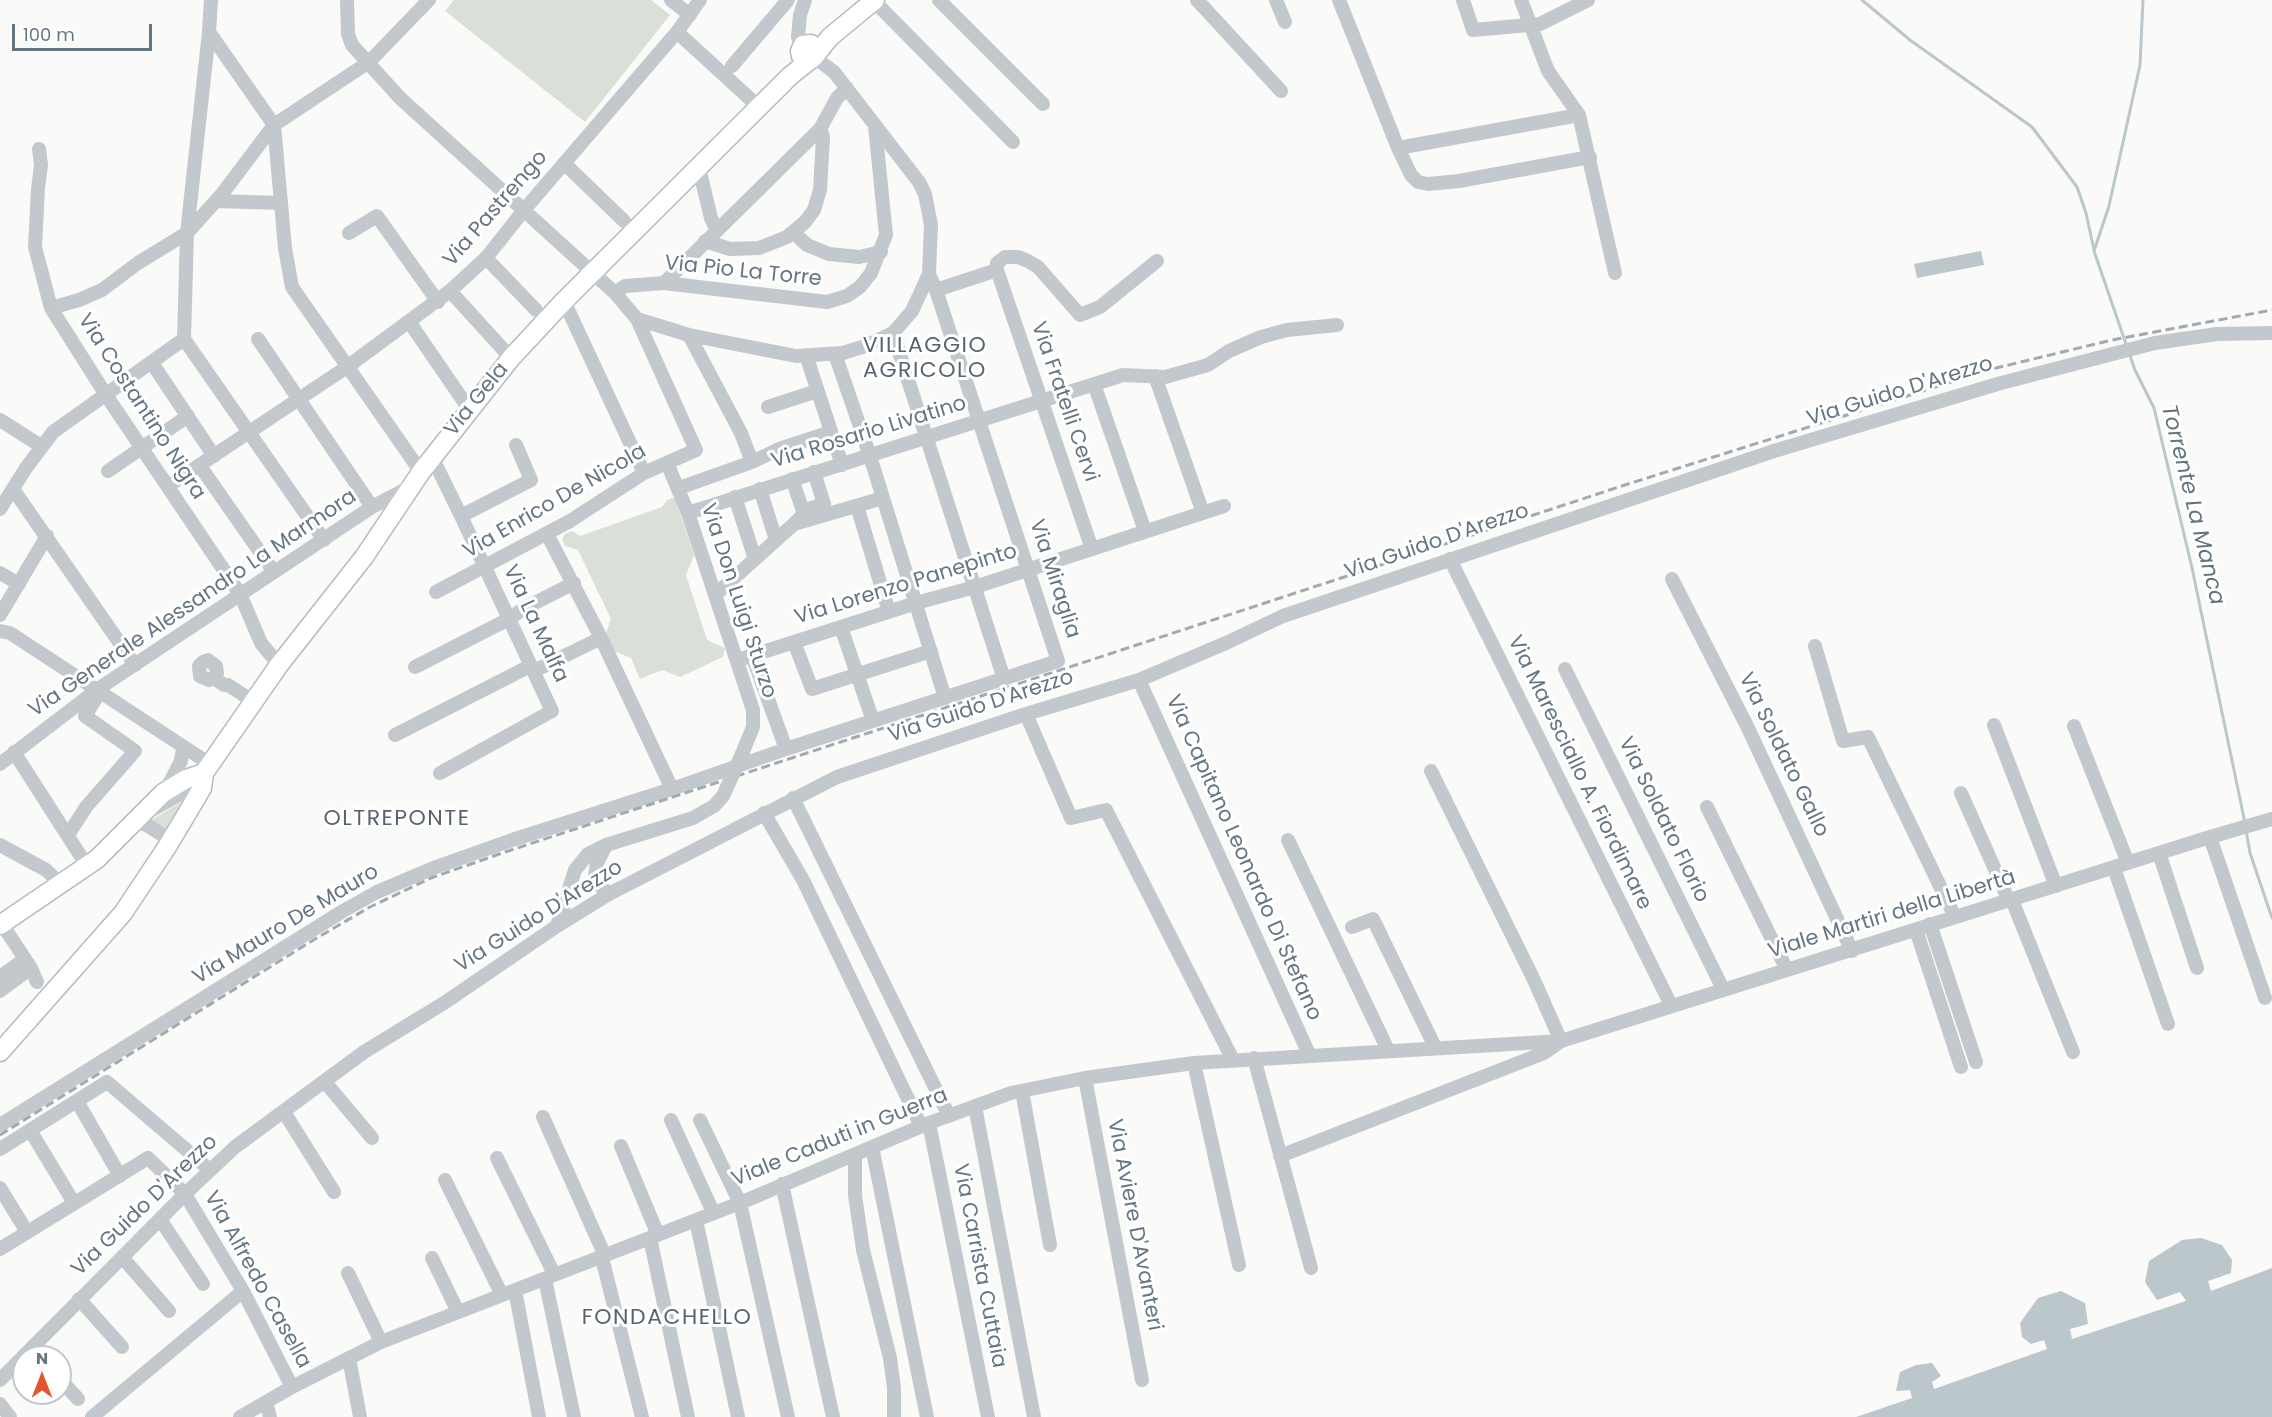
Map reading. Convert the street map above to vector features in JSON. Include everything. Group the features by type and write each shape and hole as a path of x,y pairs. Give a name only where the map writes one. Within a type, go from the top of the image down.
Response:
{"main road":[{"path":"831,37 874,1"},
{"name":"Via Gela","path":"0,1052 123,913 167,847 205,775 279,665 364,557 422,472 469,409 511,358 592,272 760,108 790,76 809,51 831,37"},
{"path":"1,924 87,866 163,794 186,779 205,775"}],"street":[{"path":"211,0 187,233 184,339 324,540"},
{"path":"347,0 348,34 352,45 400,98 615,293 637,319 689,335 795,356 835,354 865,346 893,333 912,311 929,274 931,225 925,194 919,182 834,72 809,51 799,25 801,2"},
{"path":"51,308 102,290 138,263 187,233 216,201 274,125 369,62 429,0"},
{"path":"671,0 690,15"},
{"name":"Via Pastrengo","path":"168,486 347,367 438,302 486,258 524,210 676,32 700,0"},
{"path":"732,66 788,0"},
{"path":"939,0 1043,104"},
{"path":"1197,0 1281,91"},
{"path":"1276,0 1285,22"},
{"path":"1340,0 1398,148 1411,175 1418,182 1428,184 1459,181 1590,157"},
{"path":"1463,0 1473,30 1540,24 1588,0"},
{"path":"1521,0 1548,71 1579,115 1615,273"},
{"path":"874,1 1013,142"},
{"path":"209,32 274,125"},
{"path":"676,32 760,108"},
{"path":"831,37 828,51 834,72"},
{"path":"664,283 820,129 837,98 847,88"},
{"path":"1398,148 1579,115"},
{"name":"Via Pio La Torre","path":"615,293 625,286 664,283 827,302 847,296 867,279 881,252 886,236 874,124"},
{"name":"Via La Malfa","path":"274,125 285,248 292,287 422,472 437,467 552,711 440,773"},
{"path":"705,241 730,249 753,249 768,246 794,232 805,222 817,201 823,137 820,129"},
{"name":"Via Costantino Nigra","path":"39,149 41,165 35,247 51,308 106,395 240,594 261,643 279,665"},
{"path":"564,163 624,221"},
{"path":"699,168 716,230"},
{"path":"216,201 281,203"},
{"path":"350,233 377,216 438,302"},
{"name":"Via Pio La Torre","path":"794,232 807,245 819,250 859,257 881,252"},
{"path":"859,257 864,262 867,279"},
{"path":"936,290 997,270 997,263 1005,257 1018,257 1038,267 1080,315 1100,307 1157,261"},
{"path":"486,258 536,310"},
{"name":"Via Fratelli Cervi","path":"997,270 1092,549"},
{"name":"Via Miraglia","path":"786,749 1058,661 929,274"},
{"path":"450,291 511,358"},
{"path":"564,301 644,473"},
{"name":"Via Enrico De Nicola","path":"436,592 547,534 644,473 696,450 637,319"},
{"path":"410,323 469,409"},
{"name":"Via Rosario Livatino","path":"688,513 1123,375 1165,377 1208,365 1229,351 1287,330 1337,325"},
{"path":"893,333 1004,679"},
{"name":"Via Guido D'Arezzo","path":"42,1345 79,1299 235,1147 364,1052 444,1003 557,926 609,894 793,798 848,773 1026,714 1139,680 1227,643 1283,616 1774,451 2001,383 2139,347 2170,340 2217,334 2272,333"},
{"path":"689,335 741,433 752,462"},
{"path":"1,505 41,446 59,428 184,339"},
{"path":"258,339 372,507"},
{"path":"835,354 870,456 945,698"},
{"path":"806,355 842,465"},
{"path":"152,363 214,456"},
{"path":"1155,376 1203,513"},
{"path":"1094,384 1145,531"},
{"path":"768,406 817,391"},
{"path":"108,471 188,416"},
{"path":"0,420 41,446"},
{"path":"678,489 752,462 779,449 831,432"},
{"path":"461,516 531,480 516,445"},
{"name":"Via Don Luigi Sturzo","path":"606,845 693,818 714,806 723,796 753,727 753,710 738,660 688,513 667,463"},
{"path":"200,466 274,572"},
{"name":"Via Generale Alessandro La Marmora","path":"0,764 94,693 422,472"},
{"path":"802,511 824,504 814,472"},
{"path":"716,594 801,517 802,511 792,479"},
{"path":"13,489 135,665"},
{"path":"760,489 776,540"},
{"path":"735,497 755,559"},
{"path":"794,524 883,498"},
{"path":"857,506 889,612"},
{"name":"Via Lorenzo Panepinto","path":"738,660 916,603 975,587 1224,506"},
{"path":"547,534 601,638 672,789"},
{"path":"0,615 47,536"},
{"name":"Via Maresciallo A. Fiordimare","path":"1450,559 1671,1005"},
{"path":"0,573 19,584"},
{"name":"Via Soldato Gallo","path":"1672,579 1747,726 1852,951"},
{"path":"415,667 509,620 523,609 574,583"},
{"path":"842,627 873,722"},
{"path":"0,631 10,633 94,693 183,748 190,766 195,772 205,775"},
{"path":"395,735 601,638"},
{"path":"794,642 812,689 931,651"},
{"path":"1815,646 1843,741 1868,737 1955,917"},
{"path":"752,655 786,749"},
{"name":"Via Soldato Florio","path":"1565,669 1724,989"},
{"name":"Via Capitano Leonardo Di Stefano","path":"1139,680 1309,1054"},
{"path":"222,684 252,705"},
{"path":"68,835 86,807 135,751 86,716 95,700 94,693"},
{"path":"1026,714 1071,818 1106,810 1233,1060"},
{"path":"1994,725 2056,886"},
{"path":"2074,726 2128,863"},
{"path":"163,794 181,761 183,748"},
{"name":"Via Mauro De Mauro","path":"0,1125 377,892 436,867 512,840 672,789 786,749"},
{"path":"14,752 87,866"},
{"path":"1280,1156 1544,1053 1561,1041 1534,980 1431,771"},
{"path":"167,847 164,836 147,825 139,823 138,820 191,788 205,775"},
{"path":"1961,793 2011,901 2073,1052"},
{"path":"793,798 949,1116"},
{"path":"1707,807 1787,970"},
{"name":"Via Carrista Cuttaia","path":"764,813 803,880 925,1124 988,1417"},
{"name":"Viale Martiri della Libertà","path":"1561,1041 2265,821"},
{"path":"2210,837 2265,998"},
{"path":"1288,840 1388,1050"},
{"path":"0,845 46,870 61,884"},
{"path":"606,845 597,863 596,876 597,882 609,894"},
{"path":"557,926 575,870 588,854 606,845"},
{"path":"2159,853 2197,968"},
{"path":"2114,868 2168,1024"},
{"path":"1352,927 1372,919 1435,1047"},
{"path":"1,924 28,964 37,982"},
{"path":"1930,924 1976,1062"},
{"path":"1916,930 1961,1067"},
{"path":"0,977 28,964"},
{"path":"0,991 28,964"},
{"name":"Viale Caduti in Guerra","path":"240,1417 292,1387 381,1342 740,1203 925,1124 1022,1091 1085,1078 1194,1063 1309,1054 1561,1041"},
{"path":"1254,1058 1311,1268"},
{"path":"1194,1063 1239,1265"},
{"name":"Via Aviere D'Avanteri","path":"1085,1078 1142,1380"},
{"path":"0,1149 107,1082 210,1170"},
{"path":"325,1082 372,1138"},
{"path":"1022,1091 1050,1245"},
{"path":"0,1248 120,1176 77,1101"},
{"path":"975,1106 1034,1417"},
{"path":"284,1112 334,1192"},
{"path":"543,1117 603,1257 642,1417"},
{"path":"671,1120 713,1212"},
{"path":"700,1120 740,1203 788,1417"},
{"path":"30,1130 74,1203"},
{"path":"621,1146 654,1236 688,1417"},
{"path":"872,1147 927,1417"},
{"path":"855,1155 855,1195 863,1250 890,1358 894,1388 894,1417"},
{"name":"Via Alfredo Casella","path":"120,1176 148,1158 185,1194 243,1292 292,1387"},
{"path":"496,1158 550,1276 574,1417"},
{"path":"445,1180 509,1293 539,1417"},
{"path":"782,1184 832,1417"},
{"path":"0,1188 27,1232"},
{"path":"160,1219 202,1284"},
{"path":"696,1220 738,1417"},
{"path":"122,1257 169,1311"},
{"path":"432,1258 458,1312"},
{"path":"348,1273 381,1342"},
{"path":"92,1417 243,1292"},
{"path":"79,1299 122,1347"},
{"path":"349,1358 360,1417"},
{"name":"Via Guido D'Arezzo","path":"0,1380 12,1371"},
{"path":"72,1392 78,1399"},
{"path":"266,1402 270,1417"},
{"path":"0,1404 10,1417"}],"shaded area":[{"path":"454,0 651,0 670,15 585,122 445,11"},
{"path":"1981,251 1984,265 1917,278 1914,264"},
{"path":"675,498 694,555 686,575 707,640 725,648 723,657 680,677 662,670 640,679 631,658 614,651 606,633 611,619 578,550 565,546 562,539 565,534 572,531 580,536 662,507 667,500"},
{"path":"181,802 167,831 150,821"},
{"path":"2201,1238 2222,1245 2232,1260 2231,1273 2208,1281 2211,1291 2272,1268 2272,1417 1856,1417 1912,1398 1910,1390 1896,1391 1900,1372 1916,1365 1932,1363 1941,1376 1932,1382 1934,1389 2047,1349 2044,1340 2031,1344 2022,1337 2020,1323 2038,1298 2061,1291 2085,1303 2088,1324 2070,1329 2072,1339 2186,1301 2180,1292 2157,1300 2145,1282 2149,1261 2182,1240"}],"waterway":[{"path":"1862,0 1910,40 2032,127 2077,187 2086,213 2094,250"},
{"name":"Torrente La Manca","path":"2127,347 2094,251 2109,206 2140,65 2143,0"},
{"name":"Torrente La Manca","path":"2129,353 2154,408 2192,568 2245,823"},
{"name":"Torrente La Manca","path":"2246,830 2250,853 2272,918"}],"railway":[{"path":"0,1135 315,939 370,907 431,878 1628,484 1996,368 2112,340 2272,310"}],"district":[{"name":"VILLAGGIO AGRICOLO","path":"925,358"},
{"name":"OLTREPONTE","path":"397,819"},
{"name":"FONDACHELLO","path":"667,1318"}]}
